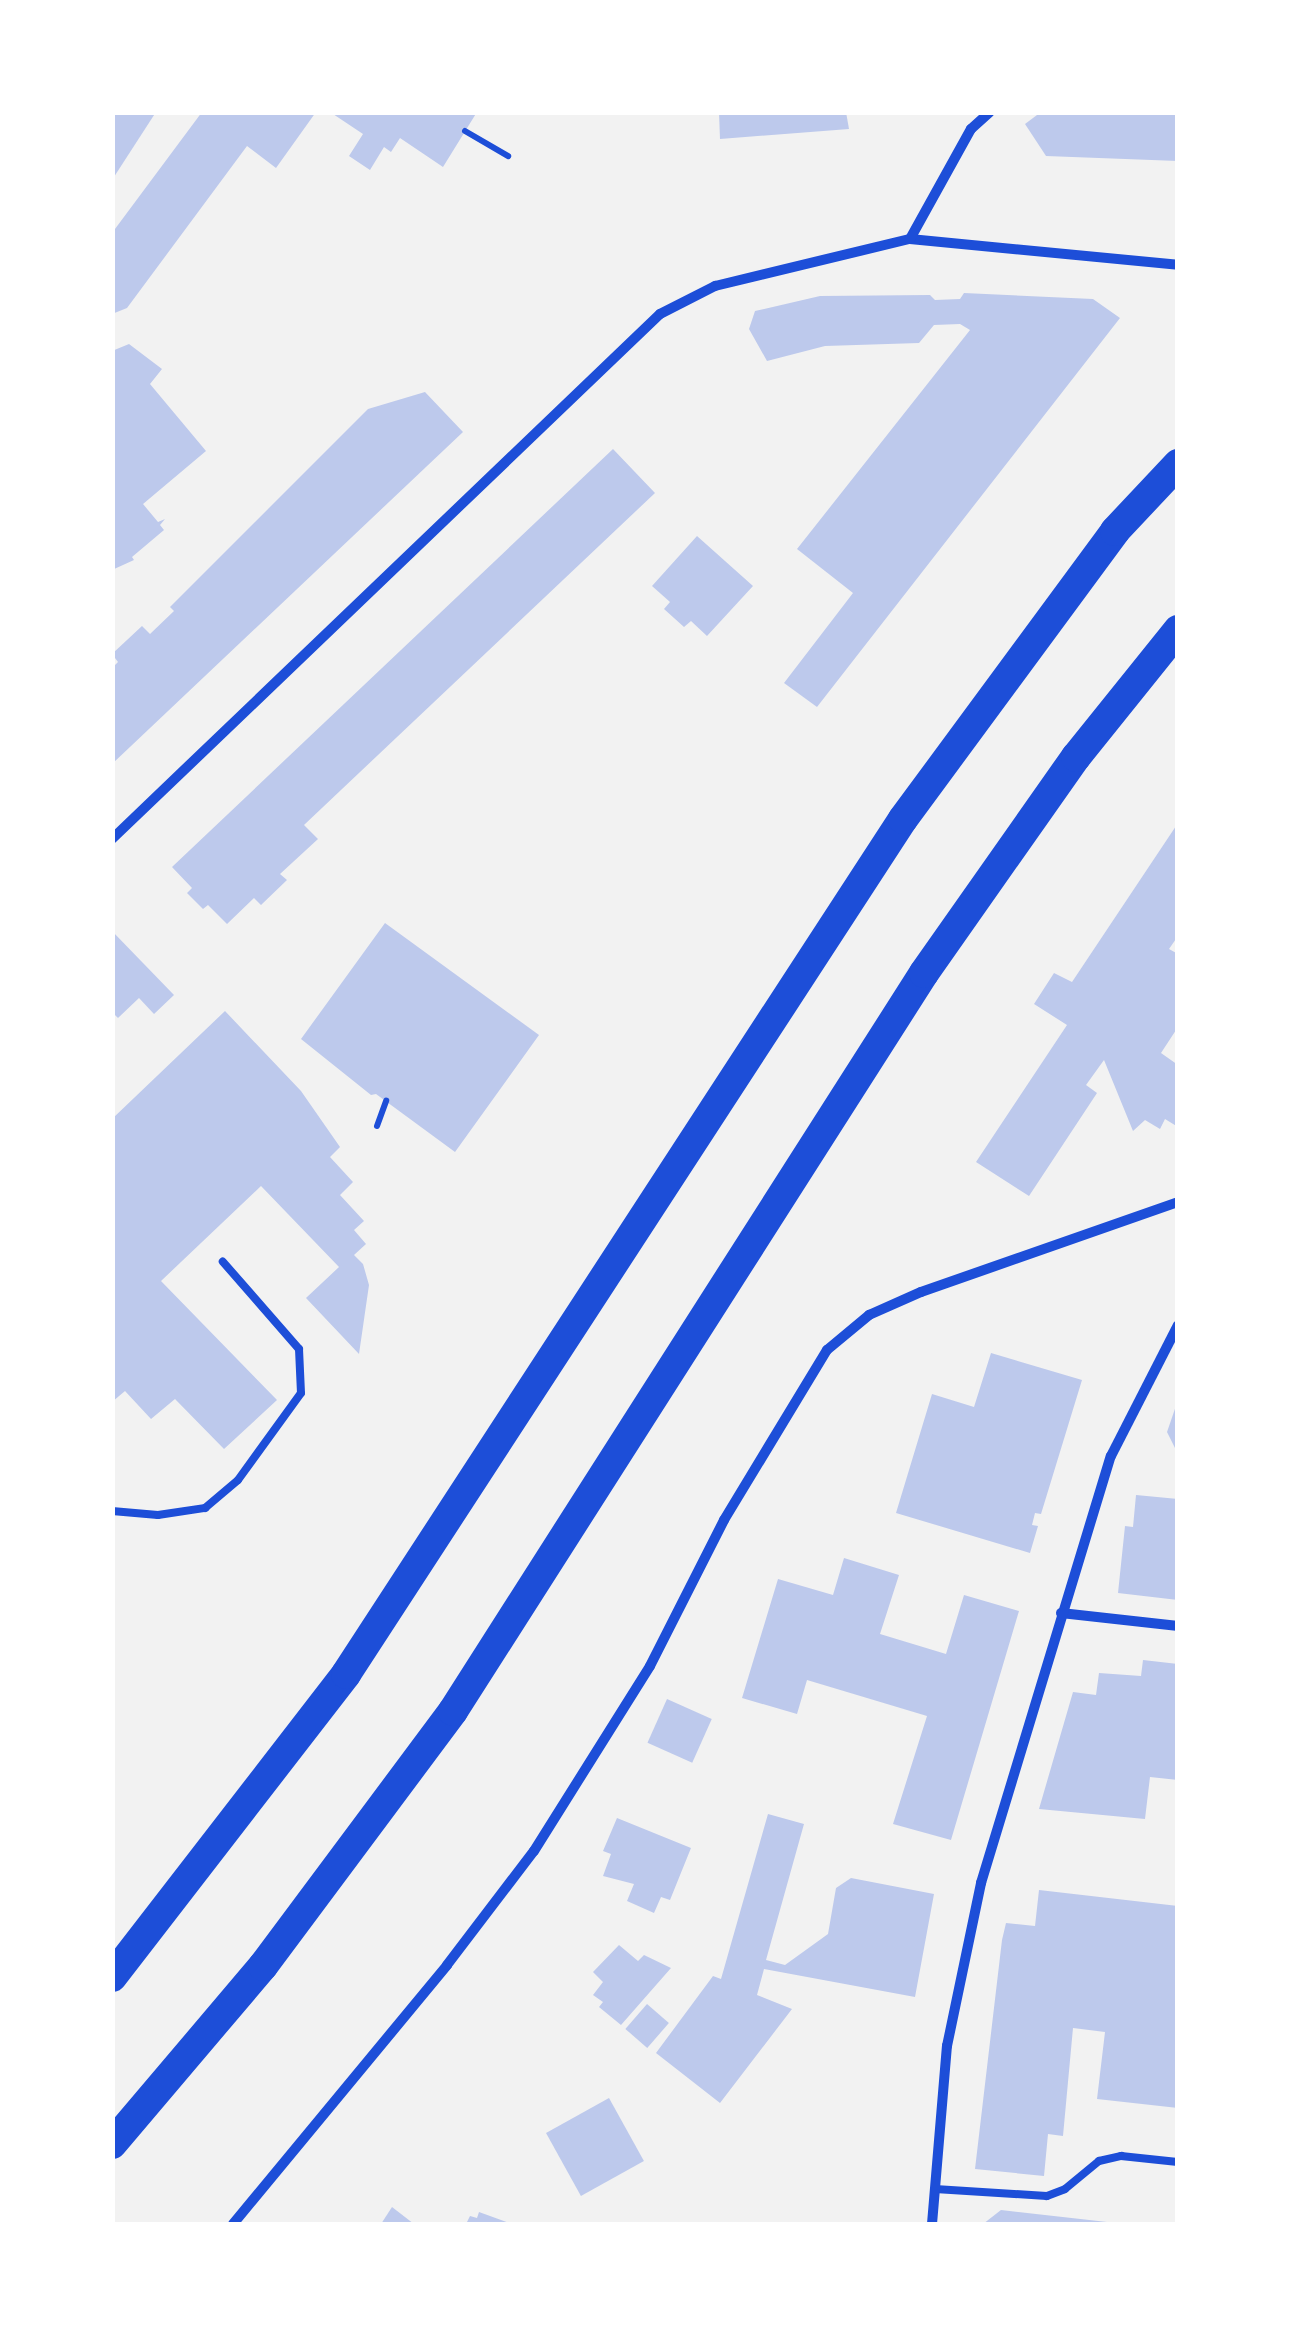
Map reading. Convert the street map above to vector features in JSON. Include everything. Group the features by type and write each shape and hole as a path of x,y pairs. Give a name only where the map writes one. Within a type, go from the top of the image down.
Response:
{"highway":[{"path":"112,1978 346,1674 903,819 1115,531 1178,464"},
{"path":"112,2144 263,1966 453,1711 924,973 1076,757 1178,630"}],"street":[{"path":"910,239 970,128 990,112"},
{"path":"112,839 660,314 715,286 910,239 1178,266"},
{"path":"233,2224 448,1965 534,1851 650,1666 724,1520 827,1350 869,1315 921,1292 1178,1202"},
{"path":"932,2224 948,2046 981,1882 1111,1456 1178,1325"},
{"path":"1061,1613 1178,1626"}],"lane":[{"path":"112,1511 158,1515 205,1508 238,1480 301,1393 299,1349 223,1262"},
{"path":"935,2188 1047,2196 1065,2188 1099,2161 1121,2156 1178,2162"}],"path":[{"path":"465,130 508,156"},
{"path":"377,1126 386,1101"}],"building":[{"path":"112,112 156,112 112,180"},
{"path":"202,112 316,112 276,168 247,146 127,308 112,314 112,233"},
{"path":"330,112 477,112 443,167 400,138 391,152 384,147 370,170 349,156 363,134"},
{"path":"719,112 846,112 849,129 720,139"},
{"path":"1041,112 1178,112 1178,161 1046,156 1025,124"},
{"path":"964,293 1093,299 1120,318 817,707 784,683 853,593 797,549 970,330 960,324 934,325 919,343 825,346 767,361 749,329 755,311 820,296 930,295 935,300 960,299"},
{"path":"129,344 162,369 150,384 206,451 143,504 158,522 165,519 160,525 164,530 132,557 134,560 112,570 112,351"},
{"path":"425,392 463,432 112,764 112,668 118,662 112,654 142,626 150,634 174,611 170,607 368,409"},
{"path":"613,449 655,493 304,825 318,839 280,874 287,880 261,905 254,898 227,924 208,905 203,909 187,893 192,888 172,867"},
{"path":"697,536 753,586 707,636 691,621 684,627 664,609 670,602 652,586"},
{"path":"1178,823 1178,936 1169,949 1178,954 1178,1027 1161,1053 1178,1065 1178,1127 1165,1119 1160,1129 1145,1120 1133,1131 1104,1060 1086,1085 1097,1093 1029,1196 976,1162 1067,1025 1034,1004 1054,973 1072,982"},
{"path":"385,923 539,1035 455,1152 376,1094 371,1095 301,1039"},
{"path":"112,931 174,995 154,1014 139,998 118,1018 112,1012"},
{"path":"225,1011 301,1091 340,1147 330,1157 353,1182 340,1195 364,1221 354,1230 366,1244 354,1255 363,1264 369,1285 359,1354 306,1298 339,1267 261,1186 161,1281 277,1400 224,1449 175,1399 151,1419 125,1391 112,1402 112,1119"},
{"path":"991,1353 1082,1380 1041,1514 1035,1513 1032,1525 1038,1526 1030,1553 896,1513 932,1394 974,1407"},
{"path":"1178,1400 1178,1454 1167,1432"},
{"path":"1136,1495 1178,1499 1178,1600 1118,1593 1125,1526 1133,1527"},
{"path":"844,1558 899,1575 880,1634 946,1654 964,1595 1019,1611 951,1840 893,1824 927,1716 807,1680 797,1714 742,1698 778,1579 833,1595"},
{"path":"1143,1660 1178,1664 1178,1780 1150,1777 1145,1819 1039,1809 1073,1692 1096,1695 1099,1673 1141,1676"},
{"path":"667,1699 712,1719 692,1763 647,1743"},
{"path":"768,1814 804,1824 766,1960 785,1965 828,1934 836,1888 851,1878 934,1894 915,1997 764,1969 757,1995 792,2009 720,2103 656,2053 713,1976 721,1979"},
{"path":"617,1818 691,1848 670,1900 661,1897 654,1913 627,1901 634,1884 603,1876 611,1854 603,1851"},
{"path":"1039,1890 1178,1906 1178,2108 1097,2099 1105,2032 1073,2028 1063,2136 1048,2134 1044,2176 975,2169 1002,1940 1006,1923 1035,1926"},
{"path":"619,1945 638,1961 644,1955 671,1968 621,2025 599,2007 603,2002 593,1995 603,1982 593,1972"},
{"path":"647,2004 669,2023 647,2048 625,2029"},
{"path":"609,2098 644,2161 581,2196 546,2133"},
{"path":"392,2207 414,2224 381,2224"},
{"path":"1001,2210 1107,2222 983,2224"},
{"path":"479,2212 512,2224 466,2224 470,2216 477,2218"}]}
